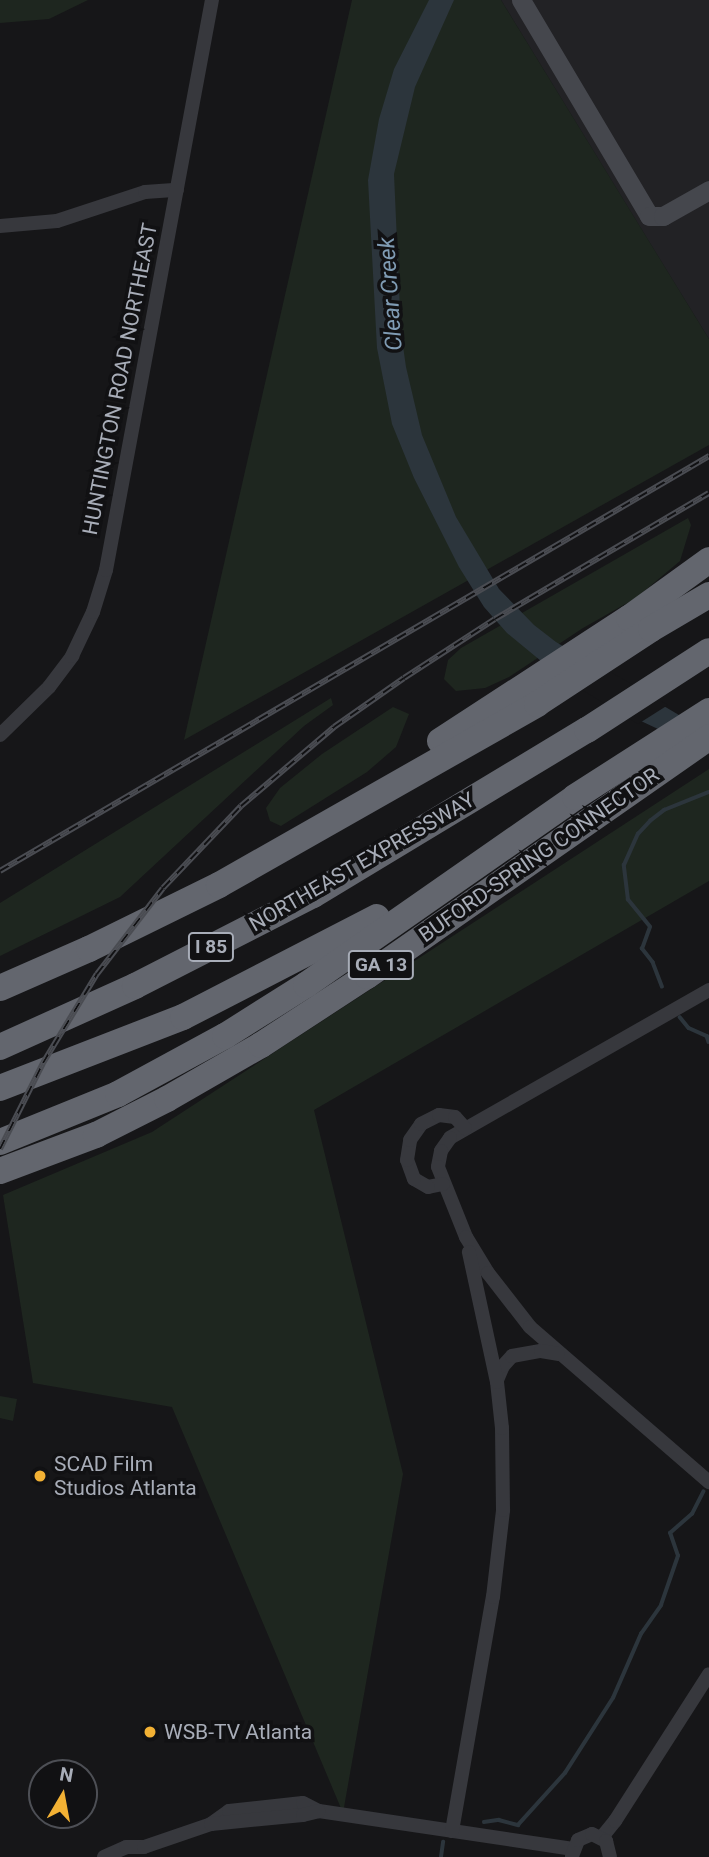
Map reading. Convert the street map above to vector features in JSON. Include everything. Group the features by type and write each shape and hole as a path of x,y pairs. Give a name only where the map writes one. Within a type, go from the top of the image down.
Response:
{"highway":[{"path":"640,623 709,561"},
{"path":"640,623 709,595"},
{"name":"I 85","path":"0,988 89,949 219,885 395,786 640,623"},
{"name":"NORTHEAST EXPRESSWAY","path":"0,1046 135,986 313,895 587,730 705,653"},
{"name":"BUFORD-SPRING CONNECTOR","path":"0,1171 96,1135 167,1099 261,1045 367,976 647,766 709,711"},
{"name":"BUFORD-SPRING CONNECTOR","path":"0,1142 118,1094 225,1036 306,985 575,797 709,737"},
{"path":"0,1088 205,1006 361,927 533,827"},
{"path":"0,1188 44,1171 96,1135"}],"street":[{"name":"HUNTINGTON ROAD NORTHEAST","path":"0,735 50,687 72,656 93,612 106,570 212,0"},
{"path":"521,0 645,212 659,218 709,190"},
{"path":"0,226 57,221 145,192 177,190"},
{"path":"709,990 465,1128 450,1138 441,1151 438,1167 466,1237 508,1301 558,1354 709,1482"},
{"path":"443,1184 428,1187 414,1179 407,1160 410,1140 421,1124 439,1115 455,1117 465,1128"},
{"path":"452,1831 500,1551 503,1469 497,1382 466,1237"},
{"path":"497,1382 503,1366 512,1356 541,1351 558,1354"},
{"path":"602,1837 709,1674"},
{"path":"104,1857 126,1847 140,1852 211,1824 319,1811 573,1853 578,1840 587,1835 602,1837 609,1846 611,1857"}],"shaded area":[{"path":"0,0 88,0 49,19 0,23"},
{"path":"352,0 501,0 709,339 709,445 184,740"},
{"path":"501,0 709,0 709,339 637,222"},
{"path":"688,518 691,525 680,561 636,598 583,628 509,677 485,688 456,691 444,679 448,660 461,648"},
{"path":"331,698 333,705 304,726 120,897 0,956 0,903"},
{"path":"393,707 409,714 396,747 367,772 281,826 270,821 266,808 280,788 322,754"},
{"path":"709,769 709,881 314,1110 403,1474 343,1813 172,1407 33,1383 3,1195 152,1132"},
{"path":"0,1396 17,1399 13,1421 0,1418"}],"water":[{"name":"Clear Creek","path":"429,0 454,0 415,87 394,174 401,332 422,435 456,517 499,589 534,625 556,642 684,718 690,744 626,714 541,661 507,633 484,607 459,567 414,478 392,424 377,348 368,180 379,119 394,69"}],"pier":[{"path":"588,659 668,705 638,724 538,663"}],"waterway":[{"path":"662,987 653,963 642,949 650,927 628,900 624,865 638,834 650,821 664,810 709,792"},
{"path":"680,1017 689,1028 707,1036 709,1042"},
{"path":"484,1822 499,1820 518,1825 565,1773 613,1698 641,1634 661,1605 678,1556 670,1533 692,1514 703,1492"},
{"path":"441,1857 443,1842"}],"railway":[{"path":"0,871 709,456"},
{"path":"0,1149 43,1063 97,974 163,888 241,806 334,727 404,678 495,619 709,493"}],"place":[{"name":"SCAD Film Studios Atlanta","path":"40,1476"},
{"name":"WSB-TV Atlanta","path":"150,1732"}]}
